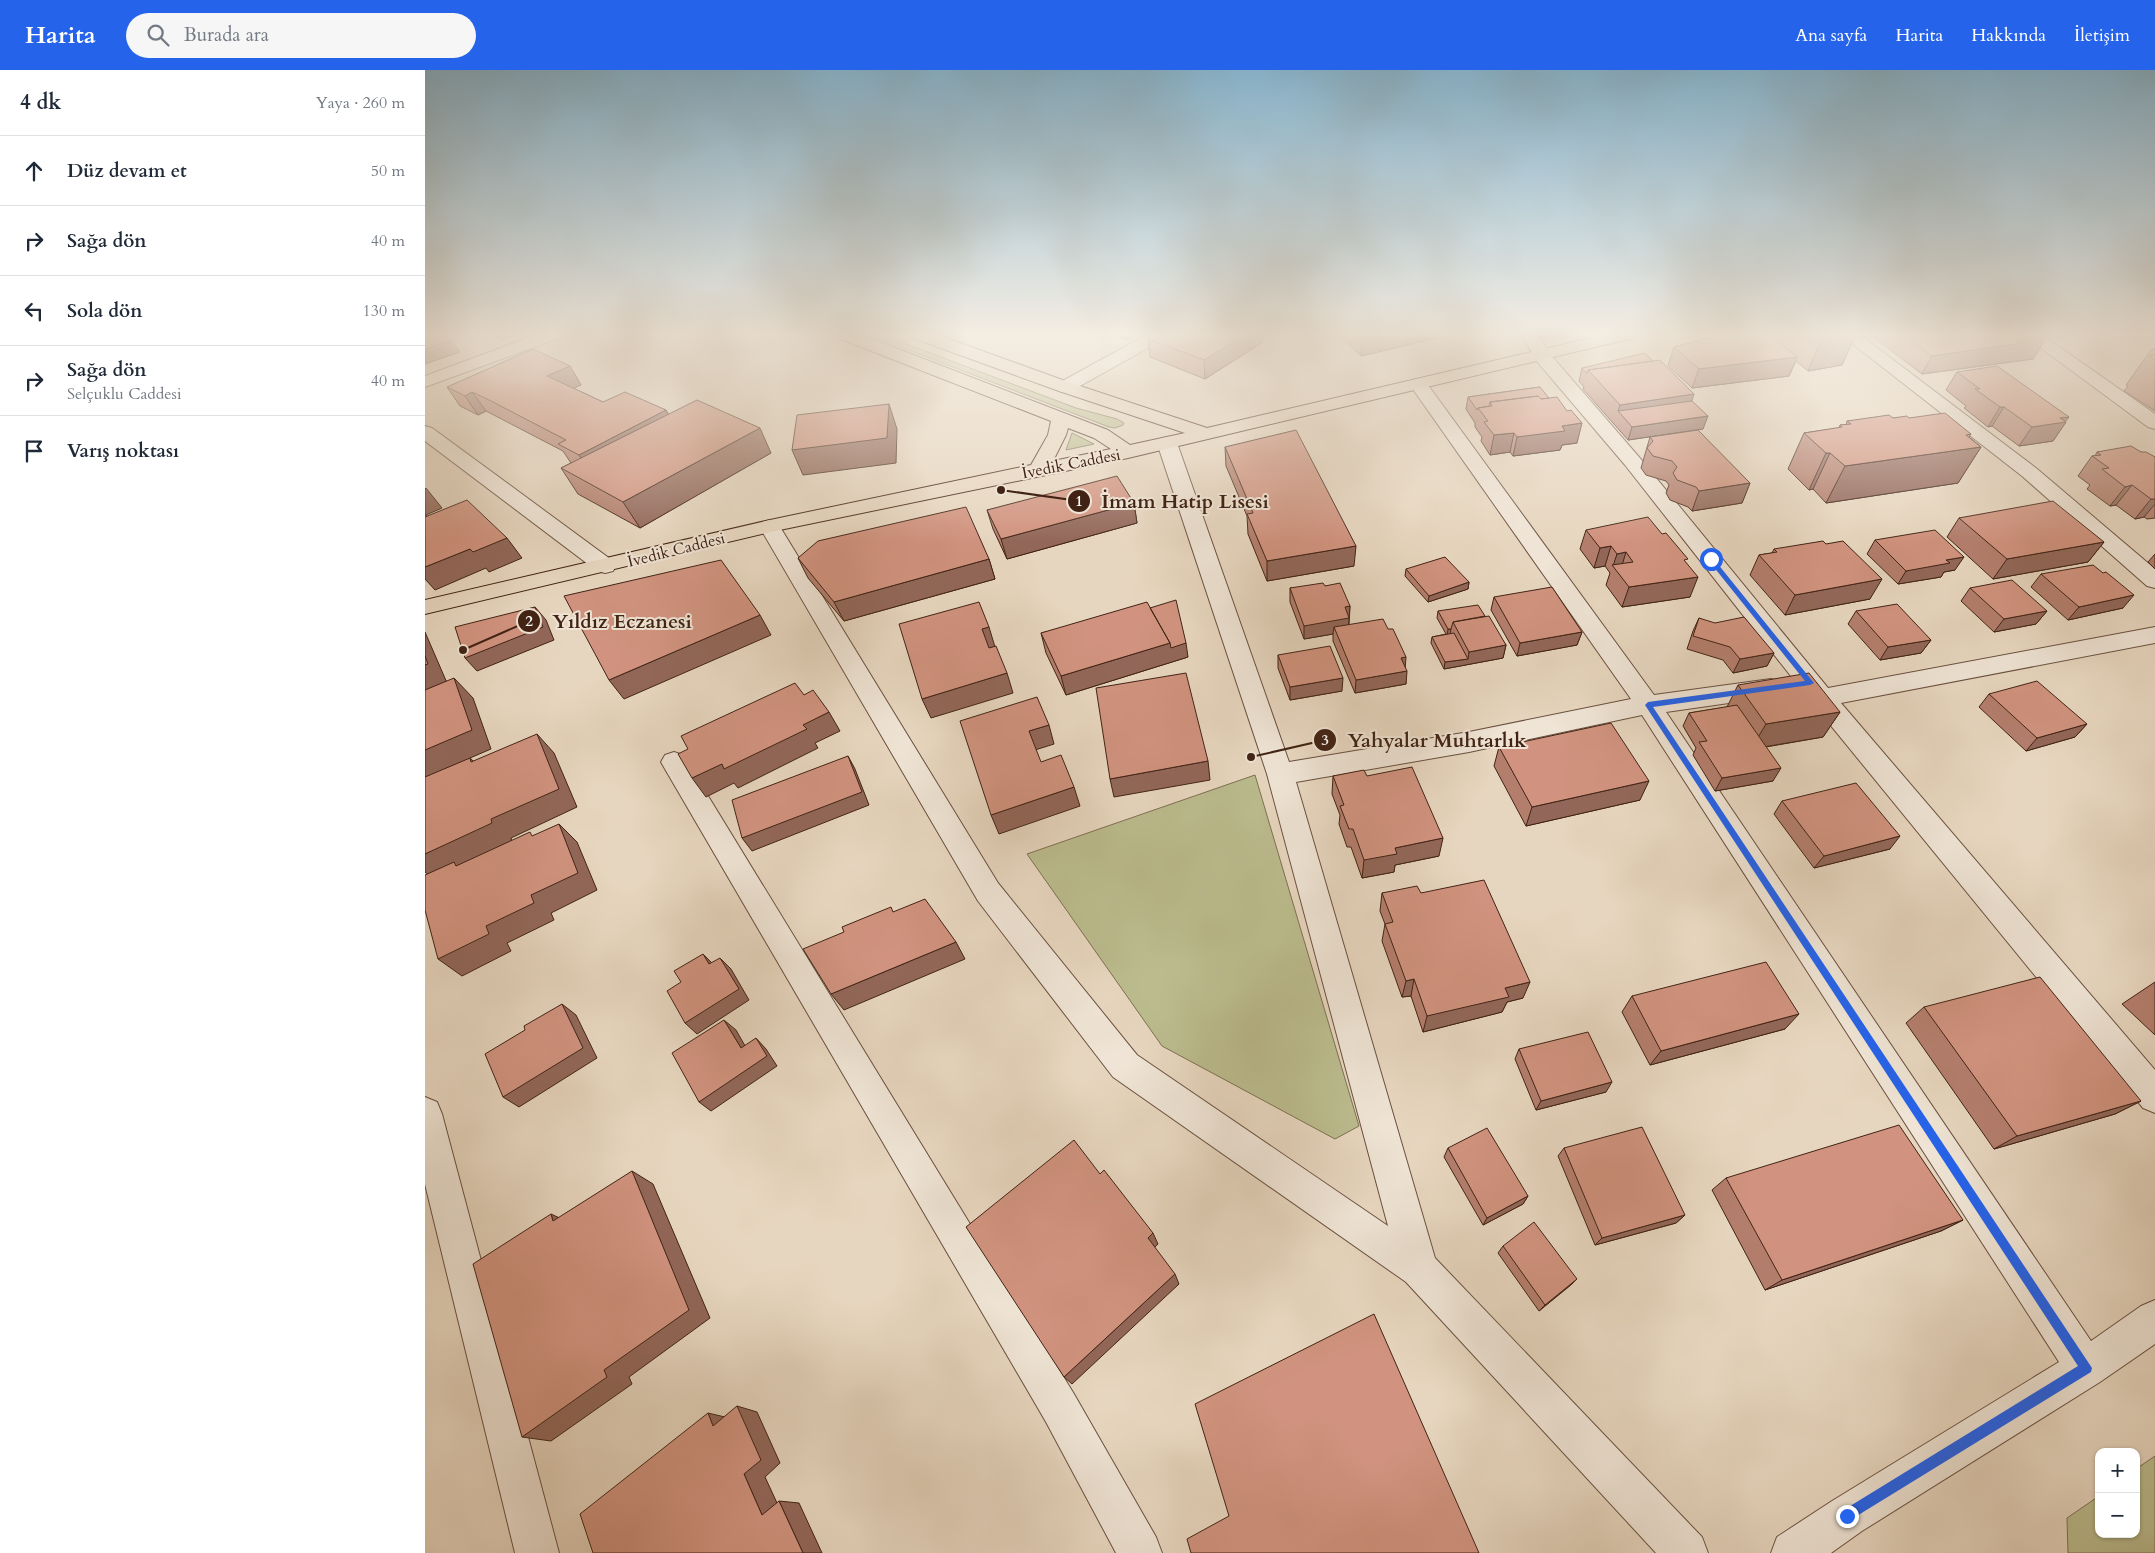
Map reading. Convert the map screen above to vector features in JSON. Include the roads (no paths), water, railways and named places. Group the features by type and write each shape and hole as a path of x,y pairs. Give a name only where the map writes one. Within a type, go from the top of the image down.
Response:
{"main road":[{"path":"1023,403 1101,434 1128,452"},
{"path":"1114,403 1206,434"},
{"name":"İvedik Caddesi","path":"425,607 770,526 1128,452 1340,403"},
{"path":"1039,469 1057,435 1061,418"}],"street":[{"path":"1432,403 1648,705 2087,1368"},
{"path":"1584,403 1816,690 2155,1096"},
{"path":"1938,403 2029,472 2155,581"},
{"path":"2127,403 2155,423"},
{"path":"425,432 605,566"},
{"path":"1167,443 1279,774 1419,1269"},
{"path":"770,526 978,876 1125,1066 1419,1269 1686,1553"},
{"path":"1279,774 1469,742 1648,705 1816,690 2155,635"},
{"path":"674,762 1060,1408 1140,1553"},
{"path":"425,1114 537,1553"},
{"path":"1793,1553 1847,1516 2087,1368 2155,1320"}],"place":[{"name":"İmam Hatip Lisesi","path":"1001,490"},
{"name":"Yıldız Eczanesi","path":"463,650"},
{"name":"Yahyalar Muhtarlık","path":"1251,757"}]}
